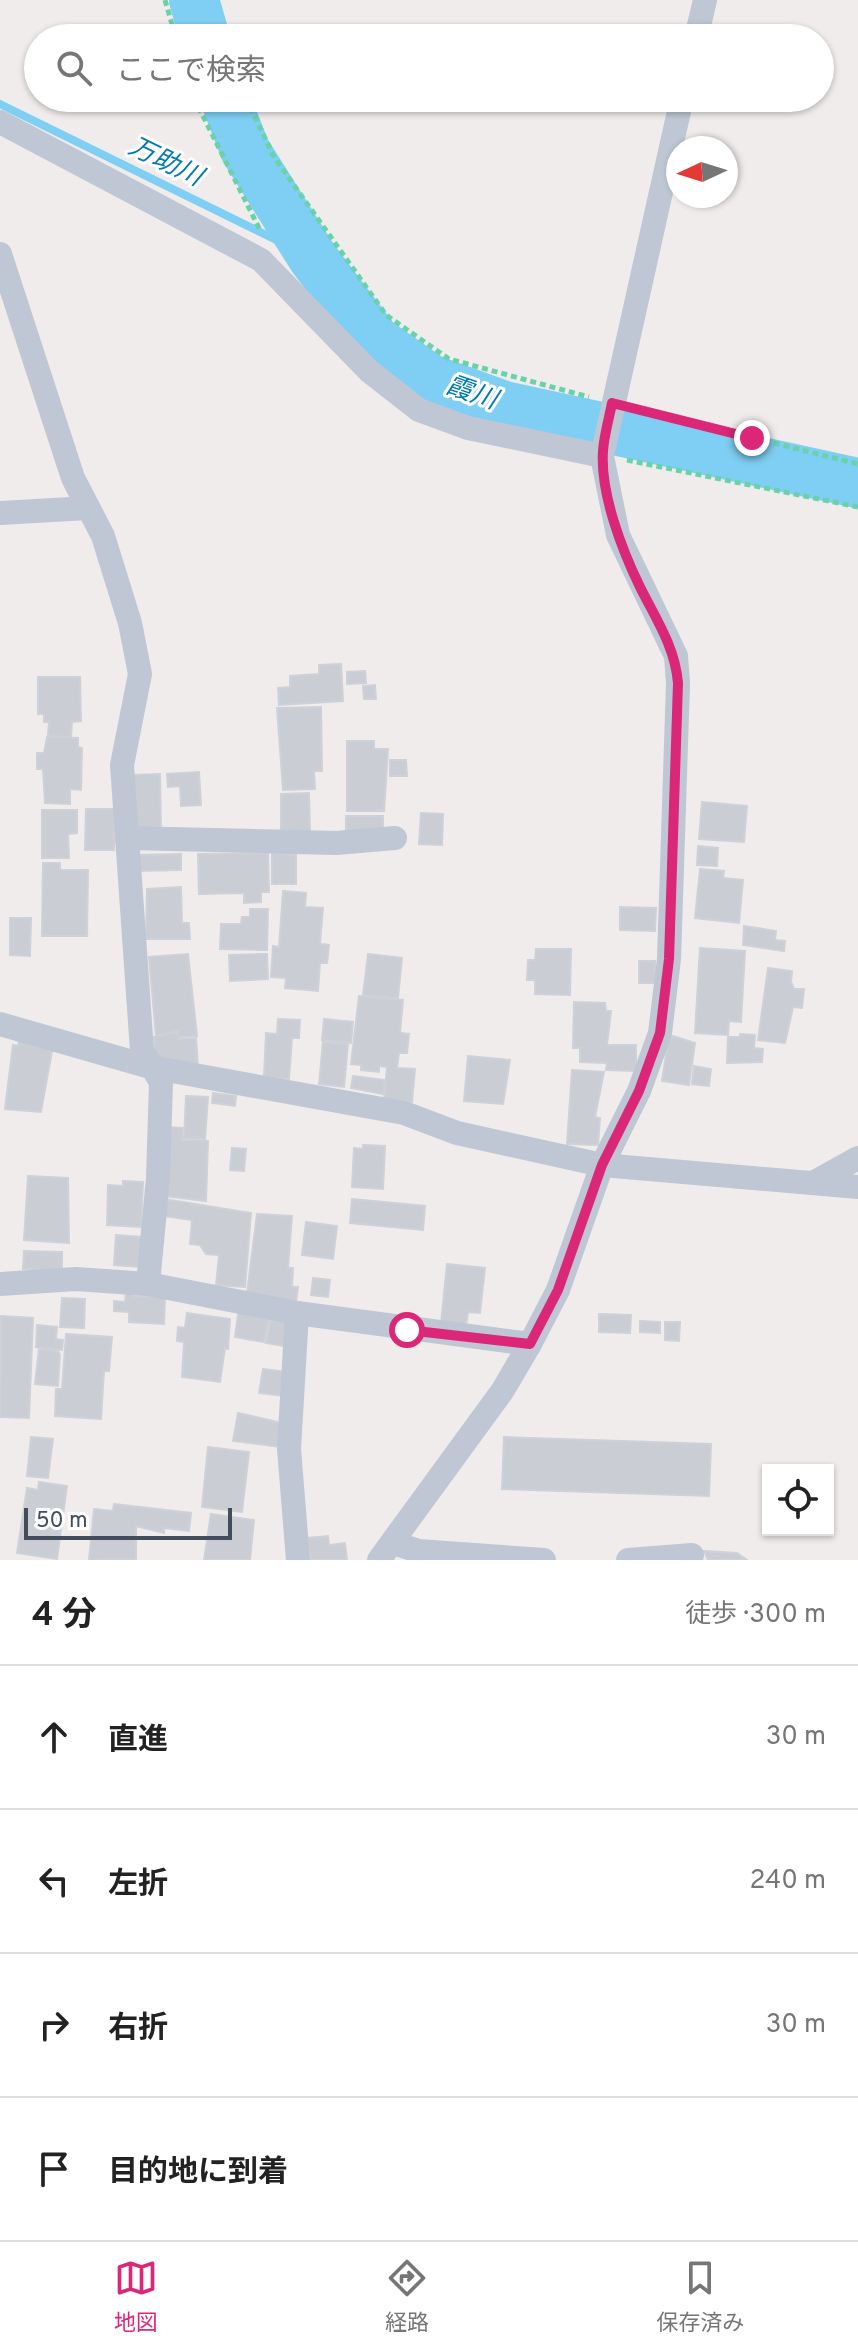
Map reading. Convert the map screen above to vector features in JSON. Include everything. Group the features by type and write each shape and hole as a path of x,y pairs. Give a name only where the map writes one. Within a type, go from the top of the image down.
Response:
{"street":[{"path":"699,24 705,0"},
{"path":"386,1551 503,1390 530,1344 558,1290 602,1165 639,1091 660,1033 667,995 678,683 676,656 618,535 603,450 679,112"},
{"path":"0,122 56,154 127,186 261,260 369,371 419,410 468,428 603,450"},
{"path":"0,254 73,478 103,536 140,674 138,698 123,755 142,1051 161,1082 158,1178 148,1284"},
{"path":"0,513 88,508"},
{"path":"127,838 336,843 395,838"},
{"path":"0,1024 150,1067 404,1113 457,1133 602,1165 858,1187"},
{"path":"813,1183 858,1158"},
{"path":"0,1284 76,1279 148,1284 297,1313 530,1344"},
{"path":"297,1313 289,1449 298,1560"},
{"path":"386,1551 544,1560"},
{"path":"628,1560 692,1555"}],"path":[{"path":"165,0 172,24"},
{"path":"201,112 258,224"},
{"path":"253,112 274,157 386,315 449,359 611,408 858,464"},
{"path":"603,450 858,507"}],"building":[{"path":"341,664 343,701 279,705 278,688 290,687 290,676 319,674 319,665"},
{"path":"365,671 366,683 347,684 347,672"},
{"path":"38,677 80,677 81,721 72,722 71,737 48,736 49,722 44,722 44,714 38,714"},
{"path":"375,685 376,699 364,699 363,686"},
{"path":"321,707 322,771 314,771 315,789 283,790 277,708"},
{"path":"47,737 78,738 78,747 82,748 81,790 70,789 70,804 45,803 43,769 37,769 37,753 44,753"},
{"path":"347,741 374,741 374,749 388,749 384,811 347,811"},
{"path":"390,760 406,760 407,776 390,776"},
{"path":"199,772 201,805 181,806 180,786 168,787 167,774"},
{"path":"160,774 161,831 134,832 132,775"},
{"path":"309,793 310,832 281,832 281,794"},
{"path":"702,802 747,806 744,842 699,839"},
{"path":"86,809 115,809 114,850 85,850"},
{"path":"42,810 77,810 77,833 68,834 69,858 42,858"},
{"path":"421,813 443,814 442,845 419,844"},
{"path":"346,816 383,816 383,832 346,832"},
{"path":"698,846 718,848 717,866 697,865"},
{"path":"268,853 269,892 261,892 261,902 244,903 244,893 199,894 198,854"},
{"path":"272,853 296,854 296,884 272,884"},
{"path":"181,854 181,870 137,871 137,855"},
{"path":"43,863 60,863 60,870 88,870 87,936 42,936"},
{"path":"700,869 724,871 723,878 743,880 739,923 695,918"},
{"path":"181,887 182,923 189,923 190,939 146,939 147,889"},
{"path":"283,891 306,893 305,907 323,908 320,944 329,945 327,963 320,963 318,991 285,988 286,978 271,977 273,946 279,947"},
{"path":"620,907 656,908 655,931 620,930"},
{"path":"250,909 268,909 267,950 220,949 221,924 241,924 242,917 250,917"},
{"path":"10,918 31,918 30,956 10,955"},
{"path":"744,926 776,931 775,940 785,941 784,951 743,945"},
{"path":"700,948 745,951 741,1022 729,1021 728,1035 695,1033"},
{"path":"536,949 571,949 570,995 535,994 535,980 527,980 528,960 535,960"},
{"path":"188,954 197,1036 178,1037 178,1031 156,1036 149,957"},
{"path":"267,954 268,979 230,981 229,955"},
{"path":"368,954 402,958 398,998 363,995"},
{"path":"639,961 655,961 655,983 639,983"},
{"path":"768,968 792,971 794,989 804,989 802,1008 793,1007 785,1043 758,1040"},
{"path":"359,996 403,1000 400,1033 409,1034 407,1053 399,1053 397,1068 415,1069 412,1102 384,1100 387,1067 379,1066 379,1072 361,1070 361,1065 351,1064"},
{"path":"574,1002 605,1003 606,1011 611,1011 607,1045 636,1045 636,1071 606,1070 607,1063 580,1062 580,1048 573,1048"},
{"path":"278,1019 300,1020 299,1038 292,1038 289,1079 264,1077 266,1033 277,1034"},
{"path":"324,1019 353,1022 351,1043 322,1040"},
{"path":"177,1032 178,1039 196,1038 198,1066 155,1057 154,1037"},
{"path":"740,1034 755,1035 754,1048 763,1049 762,1062 727,1063 728,1037 740,1037"},
{"path":"673,1036 695,1043 689,1085 662,1081 668,1042"},
{"path":"19,1041 52,1051 41,1112 5,1109 13,1045 18,1046"},
{"path":"323,1042 348,1044 344,1087 319,1084"},
{"path":"468,1056 510,1060 503,1104 464,1101"},
{"path":"694,1066 711,1069 709,1086 692,1084"},
{"path":"572,1070 604,1072 595,1117 600,1118 598,1145 567,1144"},
{"path":"353,1076 385,1080 383,1094 351,1088"},
{"path":"213,1093 236,1096 235,1106 212,1103"},
{"path":"186,1096 208,1097 205,1139 184,1138"},
{"path":"166,1127 183,1128 182,1140 208,1141 206,1201 166,1196"},
{"path":"363,1145 385,1146 383,1189 352,1187 354,1148 363,1149"},
{"path":"232,1148 246,1149 244,1171 230,1170"},
{"path":"28,1176 68,1178 69,1243 24,1240"},
{"path":"123,1181 143,1182 141,1227 107,1225 108,1185 123,1186"},
{"path":"164,1199 251,1213 245,1287 216,1285 219,1255 206,1254 200,1245 190,1244 192,1220 163,1216"},
{"path":"352,1199 425,1206 423,1230 350,1223"},
{"path":"257,1214 292,1216 288,1268 293,1268 292,1287 298,1287 296,1302 247,1293"},
{"path":"306,1222 337,1226 333,1259 302,1255"},
{"path":"116,1235 142,1237 140,1267 114,1265"},
{"path":"24,1251 62,1252 62,1270 23,1269"},
{"path":"447,1264 485,1268 480,1313 468,1312 466,1326 441,1323"},
{"path":"313,1278 330,1280 328,1297 311,1295"},
{"path":"126,1292 133,1292 133,1296 165,1297 164,1324 129,1322 129,1312 114,1311 114,1301 125,1302"},
{"path":"62,1298 85,1299 84,1328 60,1327"},
{"path":"239,1308 270,1314 264,1342 235,1337"},
{"path":"187,1313 230,1319 228,1349 225,1348 220,1382 182,1377 184,1342 177,1341 178,1327 185,1328"},
{"path":"599,1314 631,1315 630,1333 599,1332"},
{"path":"1,1316 33,1318 29,1418 0,1417"},
{"path":"271,1318 289,1321 285,1346 266,1343"},
{"path":"640,1321 660,1322 660,1333 640,1332"},
{"path":"665,1322 680,1322 679,1341 665,1340"},
{"path":"37,1325 57,1327 56,1339 63,1340 62,1350 36,1347"},
{"path":"66,1334 112,1337 109,1371 104,1371 101,1419 55,1416 56,1389 62,1389"},
{"path":"39,1349 58,1351 58,1386 35,1384"},
{"path":"263,1369 288,1372 284,1396 259,1393"},
{"path":"238,1413 282,1423 282,1447 233,1441"},
{"path":"31,1437 53,1439 48,1478 27,1476"},
{"path":"504,1437 711,1444 709,1496 502,1489"},
{"path":"208,1447 249,1452 242,1512 202,1507"},
{"path":"39,1482 67,1486 57,1559 17,1553 27,1488 38,1490"},
{"path":"114,1504 191,1513 189,1531 164,1528 164,1533 136,1526 136,1559 89,1560 94,1509 113,1511"},
{"path":"211,1514 254,1520 250,1560 204,1560"},
{"path":"328,1536 329,1545 345,1543 347,1560 311,1560 308,1538"},
{"path":"704,1551 737,1553 747,1560 708,1560"}],"waterway":[{"name":"霞川","path":"194,0 201,24"},
{"name":"万助川","path":"0,104 313,258"},
{"name":"霞川","path":"230,112 245,150 313,258 376,341 430,379 504,406 858,483"}],"route":[{"path":"407,1330 530,1344 558,1290 602,1165 639,1091 660,1033 669,959 678,683 676,656 639,585 618,535 602,456 612,403 752,438"}]}
